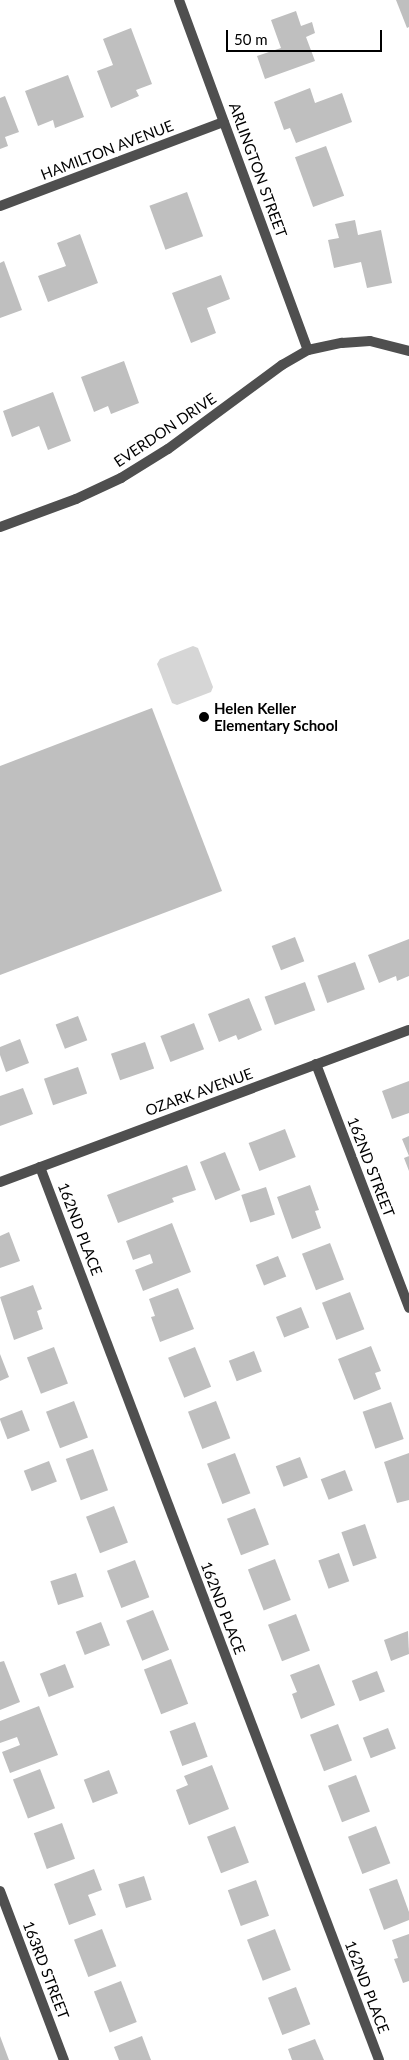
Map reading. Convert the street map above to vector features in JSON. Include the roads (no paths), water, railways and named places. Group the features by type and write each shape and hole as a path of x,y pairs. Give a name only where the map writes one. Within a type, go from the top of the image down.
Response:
{"street":[{"name":"ARLINGTON STREET","path":"179,0 308,350"},
{"name":"HAMILTON AVENUE","path":"0,206 224,122"},
{"name":"EVERDON DRIVE","path":"0,527 76,499 121,478 168,450 282,365 308,350 342,343 370,341 409,351"},
{"name":"OZARK AVENUE","path":"0,1182 409,1030"},
{"name":"162ND STREET","path":"316,1064 409,1308"},
{"name":"162ND PLACE","path":"40,1166 379,2060"},
{"name":"163RD STREET","path":"0,1891 64,2060"}],"place":[{"name":"Helen Keller Elementary School","path":"204,717"}]}
